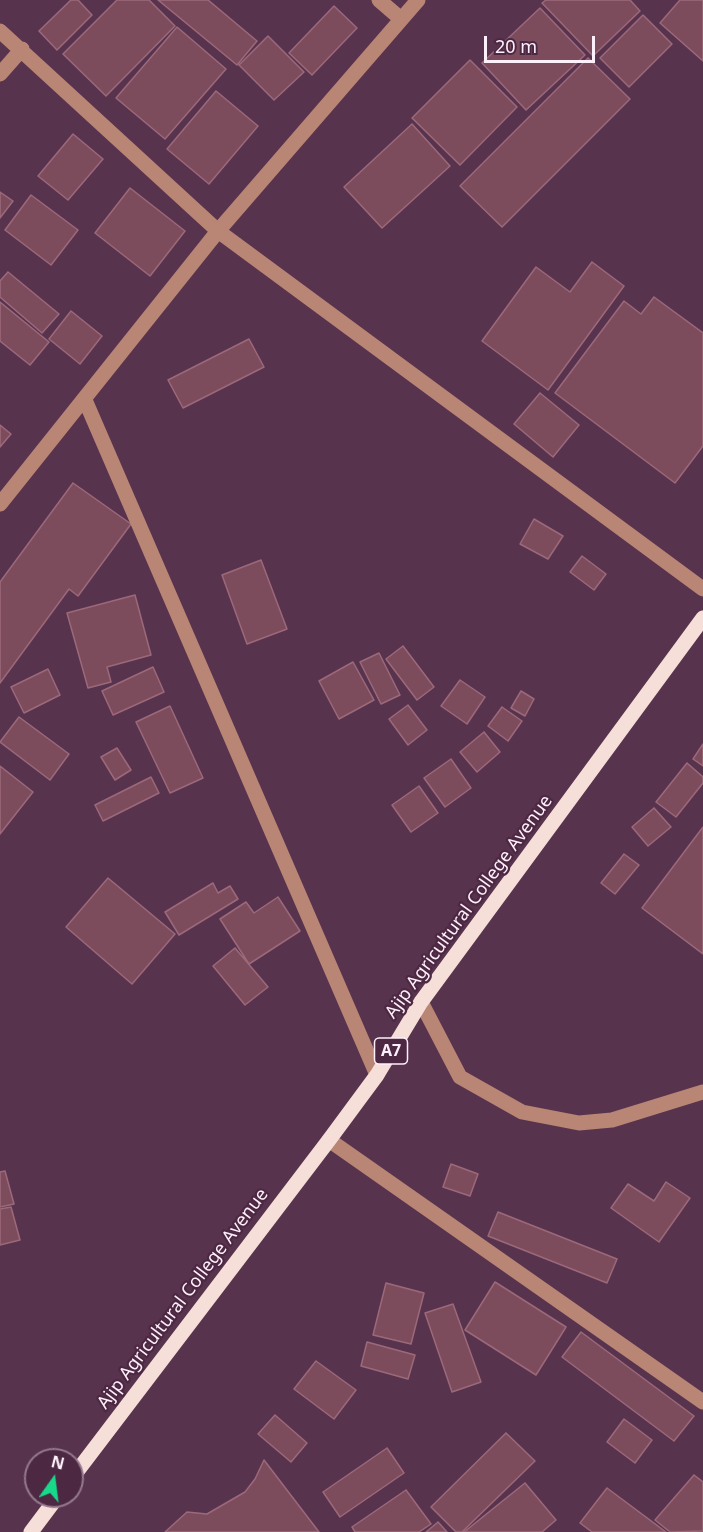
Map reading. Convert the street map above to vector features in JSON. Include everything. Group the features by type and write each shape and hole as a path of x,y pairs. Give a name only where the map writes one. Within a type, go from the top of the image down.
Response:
{"main road":[{"name":"Ajip Agricultural College Avenue","path":"84,1462 329,1140 376,1075 420,1002 703,618"},
{"path":"31,1532 49,1508"}],"street":[{"path":"379,0 401,19"},
{"path":"0,504 218,231 418,0"},
{"path":"0,31 218,231 703,590"},
{"path":"0,74 22,49"},
{"path":"85,400 376,1075"},
{"path":"420,1002 460,1077 522,1112 579,1123 612,1120 703,1092"},
{"path":"329,1140 703,1402"}],"building":[{"path":"71,0 78,0 92,15 57,50 39,31"},
{"path":"117,0 149,0 175,26 106,96 63,54"},
{"path":"158,0 208,0 257,41 237,65"},
{"path":"546,0 630,0 640,11 593,56 542,3"},
{"path":"680,0 703,0 703,61 660,23"},
{"path":"334,6 357,28 312,75 289,53"},
{"path":"540,8 585,55 526,110 482,63"},
{"path":"643,15 672,44 629,87 600,58"},
{"path":"177,27 226,69 165,139 116,98"},
{"path":"268,36 304,72 274,100 239,65"},
{"path":"588,58 630,99 502,227 460,186"},
{"path":"470,60 517,107 460,165 412,118"},
{"path":"216,91 258,126 209,184 167,149"},
{"path":"412,124 450,166 382,228 344,187"},
{"path":"73,134 103,159 68,200 38,176"},
{"path":"130,188 185,231 150,276 95,233"},
{"path":"0,192 13,201 0,218"},
{"path":"31,195 78,230 51,265 5,230"},
{"path":"592,262 624,286 548,390 482,341 536,267 570,292"},
{"path":"8,272 59,314 42,333 0,297 0,281"},
{"path":"654,297 703,333 703,446 675,483 555,393 624,301 641,314"},
{"path":"0,302 49,342 30,365 0,341"},
{"path":"71,311 102,336 80,364 49,339"},
{"path":"249,339 264,367 183,408 168,380"},
{"path":"540,393 579,425 553,457 514,424"},
{"path":"0,425 11,434 0,447"},
{"path":"73,483 131,524 78,596 69,589 0,683 0,582"},
{"path":"534,519 563,536 548,559 520,544"},
{"path":"582,556 606,574 594,590 570,572"},
{"path":"261,560 287,629 247,644 222,575"},
{"path":"135,595 151,655 107,667 111,682 88,688 67,613"},
{"path":"403,646 434,687 417,700 386,659"},
{"path":"379,653 400,695 381,704 360,662"},
{"path":"353,662 374,700 339,719 319,681"},
{"path":"153,667 164,692 113,715 102,691"},
{"path":"48,669 60,695 24,713 11,687"},
{"path":"460,680 485,697 467,724 441,706"},
{"path":"521,691 534,699 525,716 511,708"},
{"path":"408,705 427,730 408,745 389,719"},
{"path":"170,706 203,778 170,793 136,722"},
{"path":"502,707 522,721 508,741 488,726"},
{"path":"19,717 69,754 50,780 0,742"},
{"path":"484,732 500,752 477,772 460,752"},
{"path":"703,744 703,766 693,759"},
{"path":"117,748 131,770 115,780 101,757"},
{"path":"451,759 471,788 445,807 424,778"},
{"path":"687,763 703,777 703,783 676,817 656,802"},
{"path":"0,766 33,792 0,834"},
{"path":"151,777 159,793 103,821 95,805"},
{"path":"419,786 438,813 411,832 392,805"},
{"path":"654,808 671,827 648,846 632,827"},
{"path":"703,827 703,954 642,908"},
{"path":"624,854 639,865 615,894 601,883"},
{"path":"108,878 175,934 132,984 66,927"},
{"path":"213,883 218,893 230,886 238,899 179,935 165,912"},
{"path":"278,897 300,931 249,964 220,919 246,902 254,913"},
{"path":"235,948 268,987 245,1005 213,966"},
{"path":"451,1164 478,1174 470,1196 443,1187"},
{"path":"5,1171 14,1204 0,1207 0,1172"},
{"path":"666,1182 690,1198 659,1242 611,1208 628,1184 654,1201"},
{"path":"11,1207 20,1240 0,1245 0,1209"},
{"path":"498,1212 617,1259 607,1283 488,1236"},
{"path":"495,1282 566,1327 536,1375 465,1330"},
{"path":"386,1283 424,1293 411,1344 373,1335"},
{"path":"453,1304 481,1382 452,1392 425,1313"},
{"path":"581,1332 694,1416 674,1441 562,1357"},
{"path":"367,1342 415,1355 408,1379 361,1366"},
{"path":"316,1361 356,1390 334,1419 294,1389"},
{"path":"275,1415 307,1443 291,1462 258,1434"},
{"path":"624,1419 652,1440 635,1463 607,1442"},
{"path":"506,1433 535,1461 462,1532 456,1532 431,1507"},
{"path":"387,1448 404,1473 340,1517 323,1492"},
{"path":"264,1460 319,1532 165,1532 187,1512 207,1514 245,1492 255,1479"},
{"path":"694,1475 703,1482 703,1531 670,1532 655,1520"},
{"path":"525,1483 556,1520 542,1532 464,1532"},
{"path":"607,1488 666,1532 592,1532 580,1523"},
{"path":"406,1490 431,1524 419,1532 355,1532 352,1527"},
{"path":"438,1522 447,1532 426,1532"}]}
